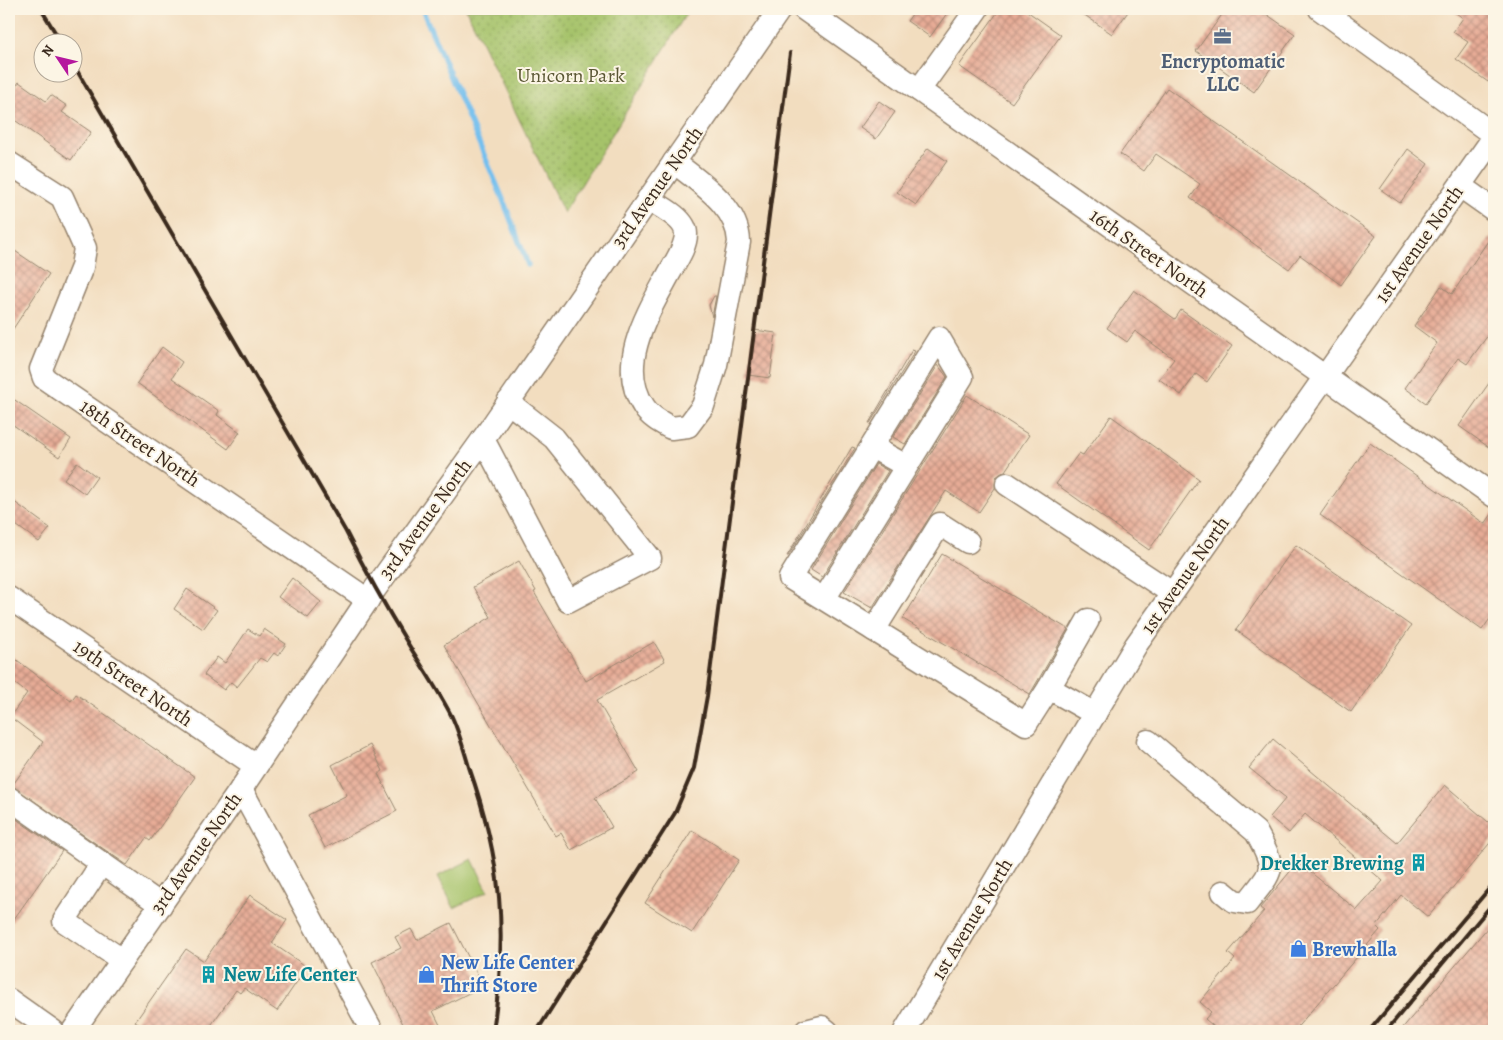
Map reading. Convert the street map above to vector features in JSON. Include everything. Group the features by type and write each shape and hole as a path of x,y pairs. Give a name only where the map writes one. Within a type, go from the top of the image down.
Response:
{"street":[{"name":"16th Street North","path":"804,9 1324,378 1494,496"},
{"path":"919,90 977,9"},
{"path":"1320,9 1494,136"},
{"name":"3rd Avenue North","path":"72,1031 241,789 368,600 483,439 674,162 771,12"},
{"name":"1st Avenue North","path":"905,1031 1136,645 1494,136"},
{"path":"648,199 669,212 682,224 686,233 683,247 645,318 632,363 636,386 644,407 657,420 671,428 688,426 703,406 716,365 739,242 739,230 728,208 674,162"},
{"name":"18th Street North","path":"9,163 62,197 85,248 82,267 41,369 44,378 368,600"},
{"path":"1460,186 1494,210"},
{"path":"824,599 962,377 939,338 790,578 1026,724 1088,620"},
{"path":"483,439 568,601 650,558 554,438 508,402"},
{"path":"872,446 906,466"},
{"path":"1008,484 1172,592"},
{"path":"874,630 940,524 968,542"},
{"name":"19th Street North","path":"9,598 256,766"},
{"path":"1049,688 1095,714"},
{"path":"1148,741 1256,832 1271,862 1269,875 1247,902 1234,901 1223,892"},
{"path":"241,789 372,1031"},
{"path":"9,798 161,905"},
{"path":"102,863 64,922 122,960"},
{"path":"9,1000 53,1031"},
{"path":"806,1031 822,1027 827,1031"}],"green space":[{"name":"Unicorn Park","path":"466,9 689,9 564,213"},
{"path":"472,859 488,891 454,908 438,876"}],"building":[{"path":"916,9 950,9 930,37 907,21"},
{"path":"1000,9 1024,9 1061,35 1012,103 959,66"},
{"path":"1076,9 1130,9 1112,34"},
{"path":"1226,9 1259,9 1295,34 1254,92 1196,51"},
{"path":"1450,9 1494,9 1494,73 1488,82 1456,59 1468,42 1453,32 1463,18"},
{"path":"19,82 46,101 51,95 67,106 62,112 91,132 71,160 9,116 9,96"},
{"path":"1167,88 1376,236 1341,285 1300,255 1289,269 1190,198 1200,184 1156,154 1144,171 1120,154"},
{"path":"879,101 895,112 876,139 860,128"},
{"path":"928,148 947,161 916,205 897,192"},
{"path":"1408,149 1428,164 1400,203 1380,189"},
{"path":"1494,232 1494,327 1467,364 1458,358 1426,403 1405,388 1437,343 1414,326 1441,286 1452,294"},
{"path":"9,247 49,274 9,335"},
{"path":"1134,290 1175,319 1181,310 1232,346 1207,382 1196,374 1181,395 1159,379 1174,359 1135,331 1127,342 1107,328"},
{"path":"714,296 716,296 712,317 709,305"},
{"path":"754,330 776,333 770,378 748,375"},
{"path":"162,347 182,362 172,378 219,411 217,415 240,432 228,449 137,383"},
{"path":"912,350 915,351 869,423"},
{"path":"938,365 947,377 905,444 893,437"},
{"path":"1494,376 1494,451 1459,426"},
{"path":"967,395 1029,435 1005,471 996,477 995,488 979,512 946,491 872,608 844,592"},
{"path":"9,396 71,439 59,457 9,422"},
{"path":"1111,416 1199,479 1149,550 1056,484 1079,453 1083,455"},
{"path":"1370,443 1485,524 1494,511 1494,613 1482,630 1320,515"},
{"path":"852,447 855,448 787,556"},
{"path":"77,462 97,477 85,494 64,479"},
{"path":"876,464 888,471 822,577 811,570"},
{"path":"9,498 50,528 39,542 9,520"},
{"path":"1296,545 1411,626 1351,712 1236,630"},
{"path":"942,554 1068,629 1030,694 903,619"},
{"path":"519,561 536,591 534,592 586,681 654,642 665,661 597,700 639,772 595,798 612,827 571,850 561,833 556,836 444,645 491,617 473,587"},
{"path":"292,578 321,602 308,618 278,597"},
{"path":"187,589 217,610 203,629 174,609"},
{"path":"248,629 259,636 264,629 286,644 278,656 274,653 267,662 260,658 237,687 231,682 224,690 204,675 217,657 225,663"},
{"path":"9,654 71,701 76,694 195,777 150,841 146,838 127,865 12,786 43,742 10,717 27,693 9,679"},
{"path":"1273,739 1397,843 1445,785 1494,827 1494,838 1428,917 1401,895 1376,926 1380,930 1294,1031 1219,1031 1205,1019 1211,1012 1200,1002 1235,959 1228,953 1264,911 1260,908 1298,862 1357,910 1383,881 1305,814 1289,833 1270,817 1286,798 1249,768"},
{"path":"370,745 383,771 378,774 397,811 325,848 308,815 347,795 332,765"},
{"path":"9,814 62,851 9,926"},
{"path":"692,830 739,860 692,933 645,903"},
{"name":"New Life Center","path":"250,895 287,920 272,943 307,967 277,1011 244,988 240,993 236,990 207,1031 149,1031 135,1022 186,949 204,961"},
{"path":"1494,920 1494,1031 1400,1031"},
{"name":"New Life Center Thrift Store","path":"451,923 483,986 433,1011 443,1031 410,1031 407,1024 404,1026 372,962 401,948 395,937 411,929 417,940"}],"waterway":[{"path":"422,9 502,197 528,265"}],"railway":[{"path":"41,9 55,32"},
{"path":"537,1031 675,813 694,768 707,696 790,53"},
{"path":"82,79 455,723 489,834 499,897 500,961 493,1031"},
{"path":"1369,1031 1494,883"},
{"path":"1386,1031 1494,902"}],"place":[{"name":"Encryptomatic LLC","path":"1223,37"},
{"name":"Drekker Brewing","path":"1418,863"},
{"name":"Brewhalla","path":"1298,949"},
{"name":"New Life Center","path":"209,974"},
{"name":"New Life Center Thrift Store","path":"427,974"}]}
